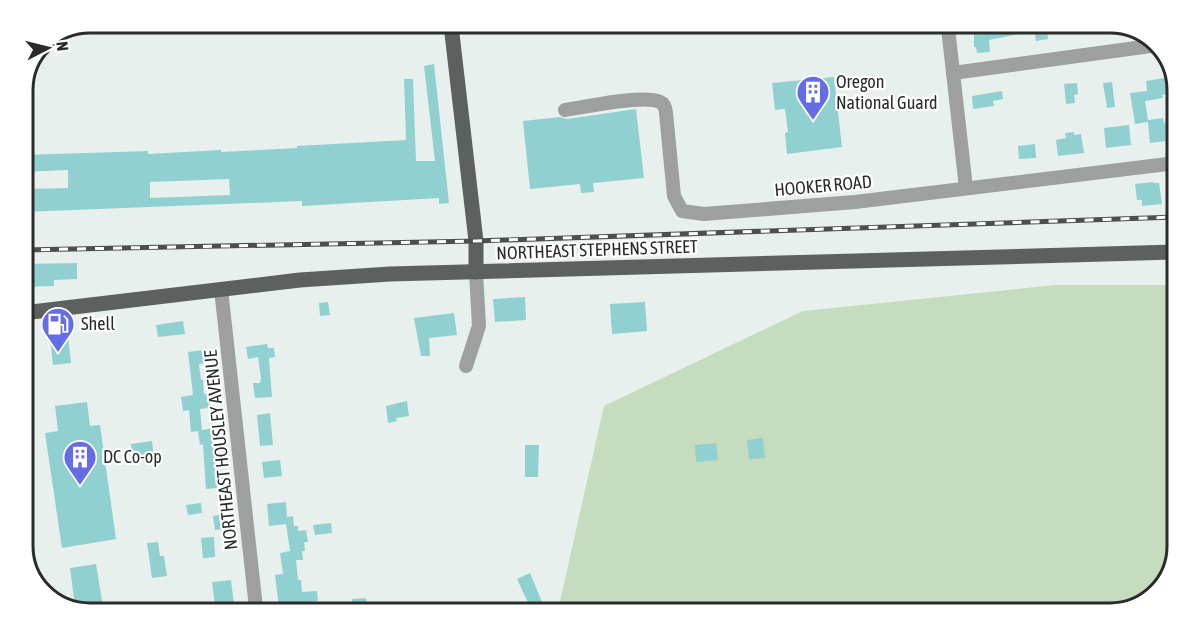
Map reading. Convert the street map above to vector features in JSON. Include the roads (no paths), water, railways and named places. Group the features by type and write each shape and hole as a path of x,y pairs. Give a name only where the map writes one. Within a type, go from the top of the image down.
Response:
{"main road":[{"path":"452,33 476,241 476,272"},
{"name":"NORTHEAST STEPHENS STREET","path":"33,312 300,280 390,274 1167,252"}],"street":[{"path":"949,33 966,188"},
{"path":"954,73 1147,46"},
{"name":"HOOKER ROAD","path":"565,110 645,99 661,102 665,106 666,113 674,196 682,211 691,213 704,214 855,202 1167,164"},
{"path":"466,366 479,326 476,272"},
{"name":"NORTHEAST HOUSLEY AVENUE","path":"222,289 255,603"}],"railway":[{"path":"33,250 476,241 1167,217"}],"place":[{"name":"Oregon National Guard","path":"813,121"},
{"name":"Shell","path":"58,353"},
{"name":"DC Co-op","path":"80,486"}]}
